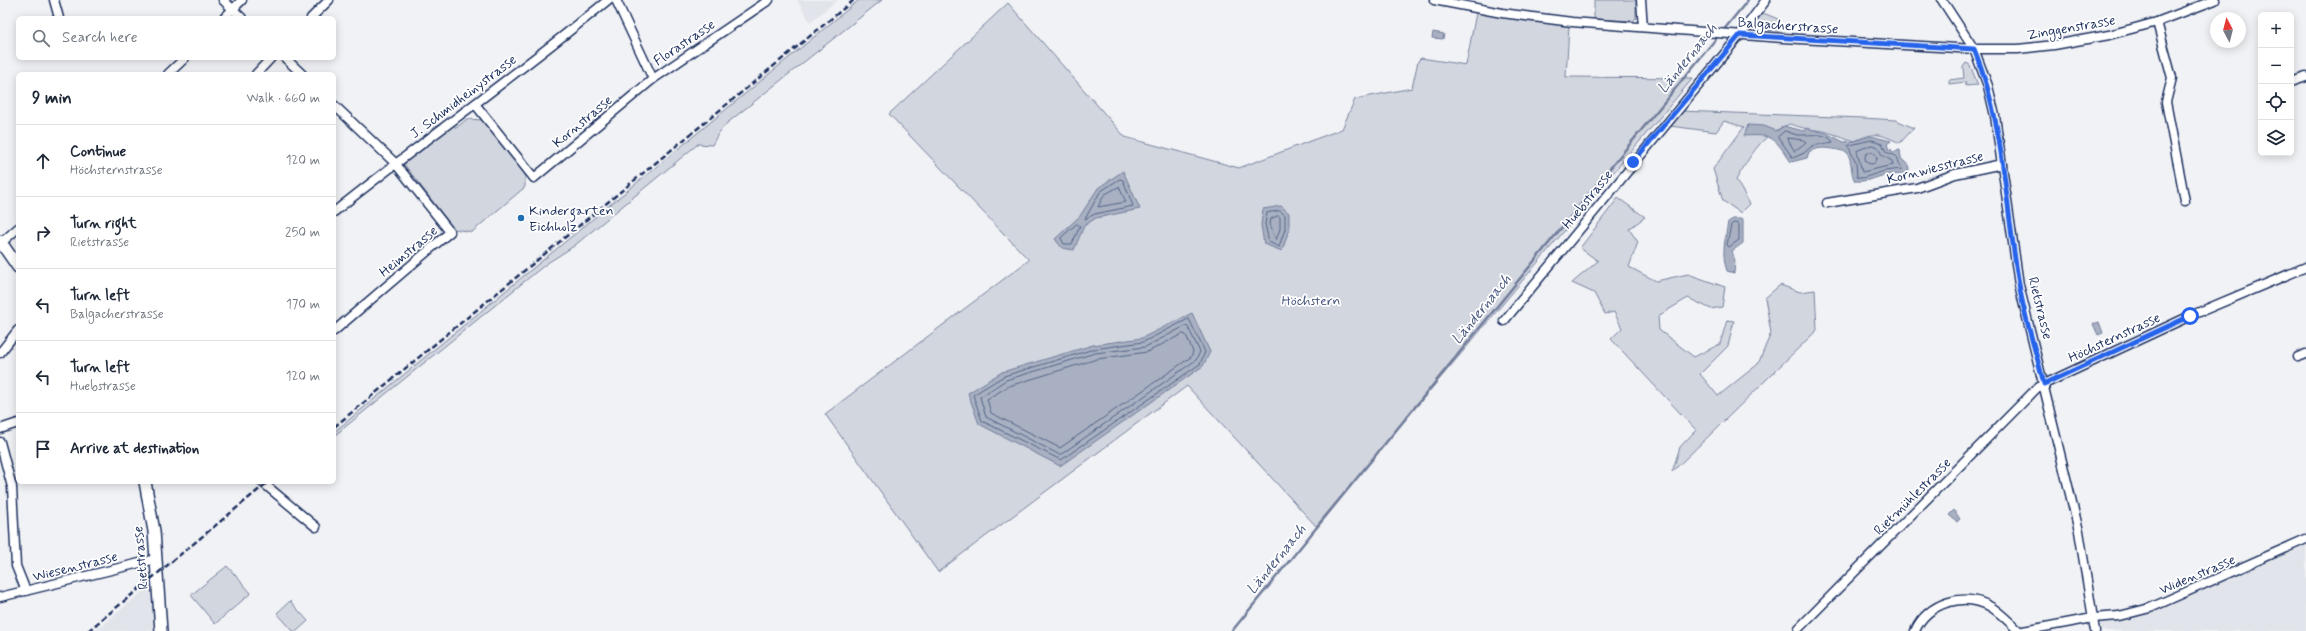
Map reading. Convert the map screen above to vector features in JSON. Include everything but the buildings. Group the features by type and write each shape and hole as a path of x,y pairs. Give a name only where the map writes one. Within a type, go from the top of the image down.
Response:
{"street":[{"path":"54,0 58,16"},
{"path":"223,0 240,16"},
{"path":"226,16 242,0"},
{"path":"313,16 329,0"},
{"name":"J. Schmidheinystrasse","path":"336,210 395,163 475,104 608,0"},
{"path":"616,0 653,79"},
{"name":"Florastrasse","path":"653,79 769,0"},
{"name":"Balgacherstrasse","path":"1434,0 1502,13 1572,22 1710,33 1974,49"},
{"path":"1641,0 1643,27"},
{"name":"Huebstrasse","path":"1504,321 1736,34 1766,0"},
{"name":"Rietstrasse","path":"1942,0 1974,49 1988,86 2002,164 2019,285 2079,531 2095,631"},
{"name":"Zinggenstrasse","path":"1974,49 2054,45 2110,35 2157,22 2215,0"},
{"path":"2157,22 2172,78 2166,102 2185,202"},
{"path":"170,72 183,60"},
{"path":"258,72 269,60"},
{"path":"287,60 300,72"},
{"path":"2294,81 2306,77"},
{"name":"Kornstrasse","path":"475,104 534,178 653,79"},
{"path":"336,107 395,163"},
{"name":"Heimstrasse","path":"336,329 450,232 395,163"},
{"name":"Kornwiesstrasse","path":"1827,203 1917,188 1955,174 2002,164"},
{"path":"16,230 1,243 16,264"},
{"name":"Höchsternstrasse","path":"2044,384 2190,316 2306,267"},
{"path":"0,353 16,333"},
{"name":"Rietmühlestrasse","path":"1799,628 2033,391 2044,384"},
{"path":"0,429 16,424"},
{"path":"0,442 12,487 16,566 26,591"},
{"name":"Rietstrasse","path":"145,484 151,511 162,631"},
{"path":"264,484 316,527"},
{"name":"Widenstrasse","path":"2023,631 2093,618 2119,616 2150,608 2306,539"},
{"name":"Wiesenstrasse","path":"0,597 156,559"},
{"path":"1915,631 1918,623 1938,606 1949,602 1970,600 1991,607 2019,631"}],"shaded area":[{"path":"797,0 838,0 810,22"},
{"path":"2306,545 2306,631 2101,631 2100,621 2152,611"},
{"path":"153,583 159,631 95,631"}],"green space":[{"path":"859,0 882,0 726,124 712,145 698,144 574,246 546,264 336,434 336,430"},
{"path":"1594,0 1636,0 1636,18 1633,21 1594,19"},
{"name":"Höchstern","path":"1008,3 1125,137 1239,168 1342,129 1355,99 1412,88 1418,61 1421,58 1466,65 1476,13 1569,26 1566,77 1693,78 1316,526 1187,386 938,572 825,414 1029,260 889,114"},
{"path":"1759,14 1766,14 1780,20 1779,31 1750,29"},
{"path":"1966,63 1970,65 1978,85 1966,86 1965,82 1949,84 1949,80 1964,78 1963,67"},
{"path":"1680,111 1896,120 1914,128 1900,143 1878,135 1868,136 1855,141 1824,131 1807,129 1789,124 1763,140 1752,154 1736,180 1750,204 1741,213 1723,201 1713,169 1744,127 1724,121 1716,132 1670,126"},
{"path":"467,119 483,120 525,173 525,187 472,232 454,229 404,164 454,125 456,128"},
{"path":"1618,198 1645,217 1629,229 1638,242 1629,267 1656,281 1688,274 1725,287 1722,307 1711,309 1688,298 1658,316 1659,330 1694,357 1720,344 1727,320 1734,321 1728,346 1700,374 1718,396 1758,364 1771,333 1765,298 1780,285 1800,292 1815,290 1817,330 1672,472 1680,447 1696,430 1611,339 1622,328 1614,312 1605,314 1594,293 1572,283 1598,261 1580,248"},
{"path":"227,566 251,593 215,624 191,595"},
{"path":"290,601 308,621 297,631 293,631 277,613"}],"water":[{"path":"1433,32 1444,34 1443,39 1432,38"},
{"path":"1748,125 1764,126 1777,131 1784,126 1804,131 1806,128 1826,133 1844,142 1855,141 1871,136 1891,141 1887,144 1889,150 1891,149 1892,152 1900,150 1901,159 1908,164 1908,173 1886,175 1868,180 1855,181 1852,175 1850,160 1847,152 1828,148 1814,150 1809,152 1807,158 1791,162 1777,143 1772,139 1762,136 1744,136"},
{"path":"1123,171 1140,209 1096,218 1084,226 1074,250 1062,248 1055,239 1080,216 1098,188"},
{"path":"1281,206 1289,213 1289,230 1282,251 1264,244 1261,225 1263,209"},
{"path":"1733,219 1743,219 1743,243 1732,251 1735,261 1734,273 1727,271 1724,259 1728,222"},
{"path":"1192,313 1210,352 1203,366 1060,466 979,424 968,393 1002,372 1093,345 1142,338"},
{"path":"2099,322 2103,333 2098,335 2093,324"},
{"path":"1954,510 1960,519 1957,522 1949,515"}],"waterway":[{"name":"Ländernaach","path":"1722,32 1748,0"},
{"name":"Ländernaach","path":"1232,631 1719,35"}],"railway":[{"path":"336,425 854,0"},
{"path":"88,631 266,484"}],"place":[{"name":"Kindergarten Eichholz","path":"521,218"}],"route":[{"path":"1633,162 1740,35 1974,49 1988,86 1995,116 2019,285 2044,384 2190,316"}]}
